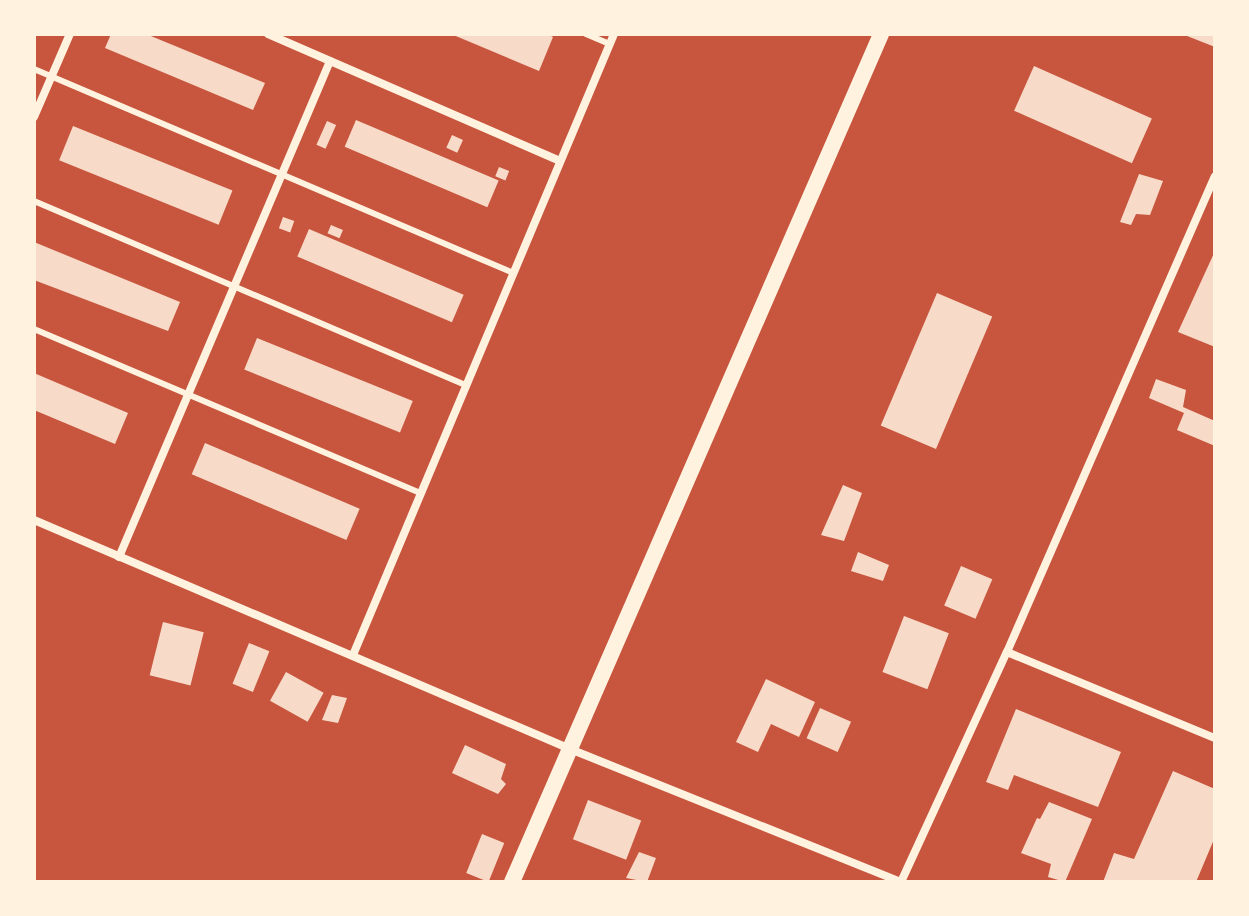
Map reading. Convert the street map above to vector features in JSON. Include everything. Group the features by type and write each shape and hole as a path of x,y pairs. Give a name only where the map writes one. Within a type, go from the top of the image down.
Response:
{"main road":[{"path":"512,882 881,34"}],"street":[{"path":"34,117 70,34"},
{"path":"268,34 558,160"},
{"path":"353,655 558,160 614,34"},
{"path":"119,557 330,61"},
{"path":"34,520 570,749 901,882 1007,652 1215,176"},
{"path":"1007,652 1215,738"}],"lane":[{"path":"586,34 609,44"},
{"path":"34,69 511,272"},
{"path":"34,201 465,385"},
{"path":"34,329 420,493"}],"building":[{"path":"111,34 146,34 265,83 253,110 105,48"},
{"path":"451,34 547,34 553,37 539,71"},
{"path":"1182,34 1215,34 1215,47"},
{"path":"1034,66 1152,118 1132,163 1014,111"},
{"path":"356,120 499,181 487,207 345,147"},
{"path":"327,121 336,125 326,149 316,145"},
{"path":"73,126 232,190 219,225 59,160"},
{"path":"452,135 463,140 457,153 446,148"},
{"path":"499,167 509,171 505,180 495,176"},
{"path":"1139,174 1163,181 1150,215 1136,214 1131,225 1120,222"},
{"path":"283,217 294,221 290,232 279,228"},
{"path":"331,225 343,230 339,238 327,233"},
{"path":"309,229 464,295 452,322 297,257"},
{"path":"34,242 180,302 168,331 34,280"},
{"path":"1215,251 1215,347 1178,332"},
{"path":"937,293 992,316 936,449 881,426"},
{"path":"257,338 413,401 400,432 244,370"},
{"path":"34,373 128,413 115,444 34,410"},
{"path":"1156,379 1186,390 1183,407 1215,421 1215,446 1177,430 1184,413 1149,398"},
{"path":"205,443 360,509 346,540 192,474"},
{"path":"843,485 862,493 844,541 821,535"},
{"path":"858,552 889,565 883,581 851,571"},
{"path":"961,566 992,579 975,619 944,606"},
{"path":"904,616 949,633 927,689 882,672"},
{"path":"163,622 204,632 190,686 150,675"},
{"path":"249,643 269,651 253,692 233,684"},
{"path":"286,672 324,693 308,722 270,701"},
{"path":"766,679 815,702 799,737 771,724 758,752 736,742"},
{"path":"332,695 347,698 338,723 322,720"},
{"path":"820,708 851,722 838,752 807,738"},
{"path":"1016,709 1121,752 1098,807 1014,775 1008,790 986,782"},
{"path":"465,745 506,764 501,779 506,784 498,794 452,773"},
{"path":"1173,771 1215,789 1215,837 1196,882 1103,882 1114,853 1134,859"},
{"path":"588,800 641,820 626,860 573,839"},
{"path":"1049,802 1092,819 1065,882 1048,877 1051,864 1021,853 1037,818 1040,819"},
{"path":"482,834 504,843 489,882 466,873"},
{"path":"639,852 656,858 647,882 626,878"}]}
